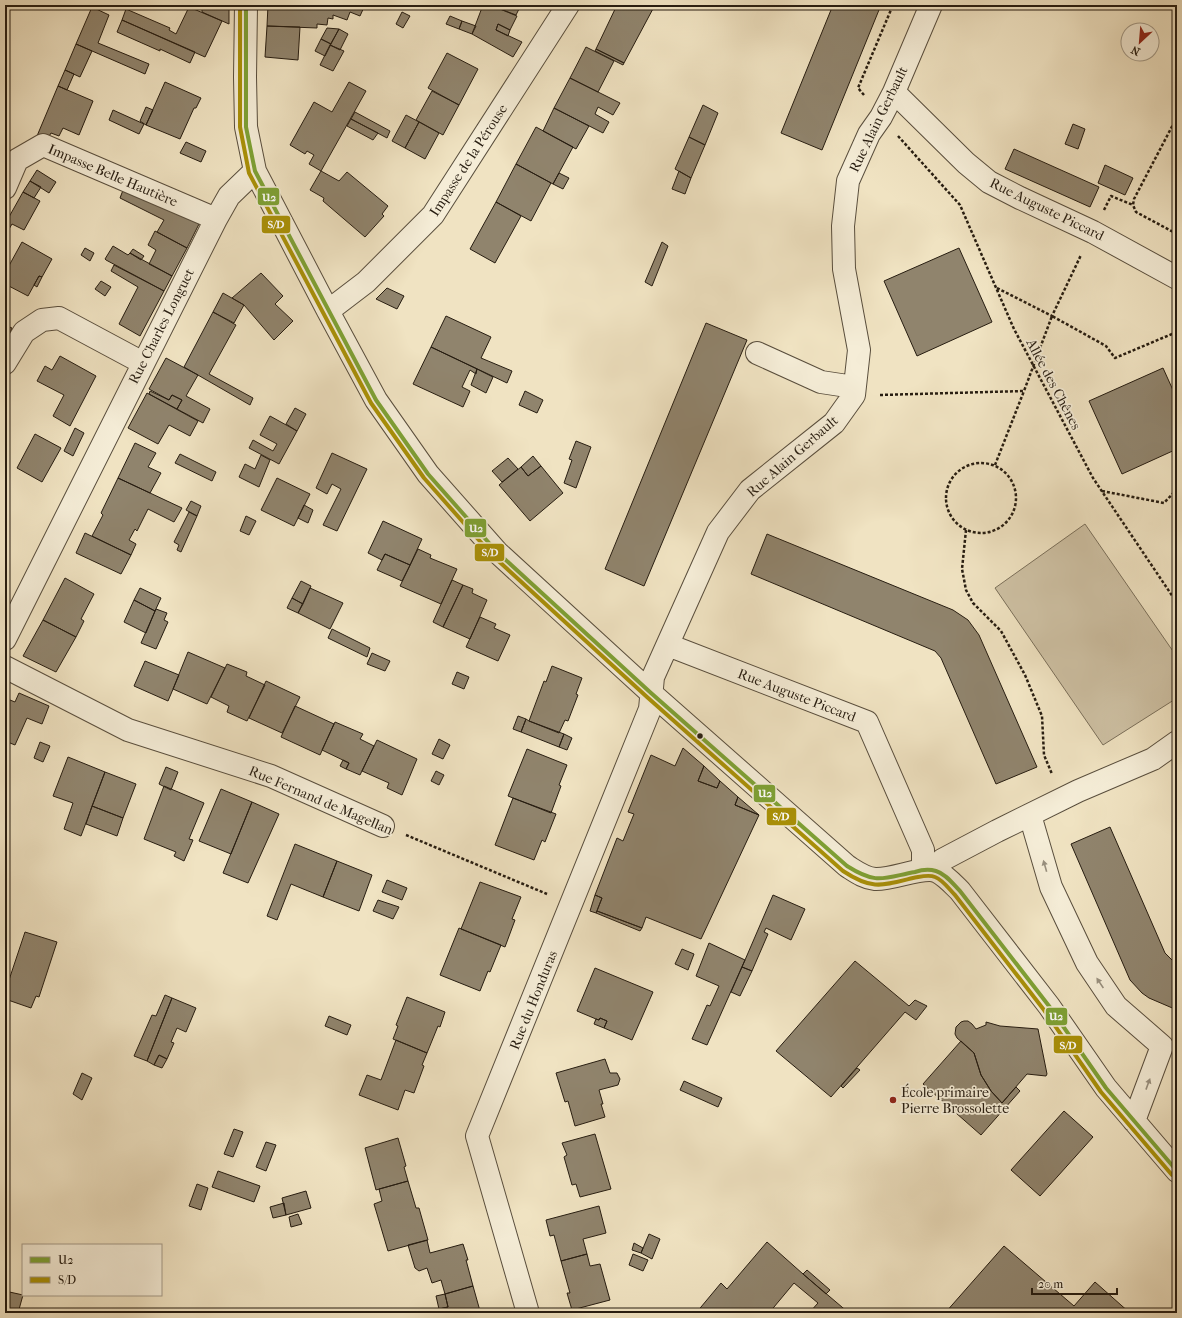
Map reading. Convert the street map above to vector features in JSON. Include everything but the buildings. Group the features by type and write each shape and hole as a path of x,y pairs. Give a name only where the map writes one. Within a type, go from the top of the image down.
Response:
{"street":[{"path":"246,5 246,128 255,171 376,400 428,474 497,552 651,693 846,866 861,875 873,879 887,878 929,870 942,860 1062,799 1153,759 1177,742"},
{"name":"Impasse de la Pérouse","path":"328,311 366,282 433,215 568,5"},
{"name":"Rue Alain Gerbault","path":"651,693 653,677 718,532 750,490 834,422 854,391 859,350 844,269 843,226 848,181 869,134 881,117 894,92 930,5"},
{"name":"Rue Auguste Piccard","path":"894,92 966,164 989,182 1093,232 1177,278"},
{"name":"Impasse Belle Hautière","path":"5,188 17,160 43,145 216,219"},
{"name":"Rue Charles Longuet","path":"5,639 216,219 229,196 255,171"},
{"path":"5,363 24,332 42,320 59,318 143,363"},
{"path":"757,353 821,382 854,391"},
{"name":"Rue Auguste Piccard","path":"668,645 867,722 922,850 929,870"},
{"name":"Rue Fernand de Magellan","path":"5,667 128,730 271,776 384,826"},
{"name":"Rue du Honduras","path":"528,1313 477,1136 650,709 651,693"},
{"path":"1030,815 1051,887 1087,963 1116,1006 1162,1046 1134,1121"},
{"path":"929,870 947,878 960,890 1049,1006 1106,1088 1177,1171"}],"path":[{"path":"1177,117 1134,199 1133,205 1136,212 1177,234"},
{"name":"Allée des Chênes","path":"927,168 960,205 1014,330 1093,478 1177,603"},
{"path":"1104,210 1111,196 1133,205"},
{"path":"995,465 1052,316 1081,255"},
{"path":"997,288 1106,346 1115,358 1172,334 1177,330"},
{"path":"854,391 1024,391"},
{"path":"980,462 995,465 1008,474 1016,489 1016,505 1010,520 998,530 982,534 966,530 954,521 946,507 946,491 952,477 964,466 980,462"},
{"path":"1102,491 1164,503 1177,489"},
{"path":"966,530 962,569 966,590 973,603 1001,630 1025,675 1042,716 1044,755 1062,799"},
{"name":"Rue Fernand de Magellan","path":"384,826 572,904"}],"shaded area":[{"path":"1085,524 1177,657 1177,698 1103,745 995,588"}],"transit line":[{"name":"S/D","path":"240,5 240,127 249,173 371,403 424,478 493,556 647,697 843,871 869,884 877,885 927,876 938,878 943,882 955,895 1044,1010 1101,1092 1172,1175"},
{"name":"U2","path":"246,5 246,127 255,171 376,400 428,474 497,552 651,693 847,866 857,872 873,878 887,878 928,870 933,870 943,874 960,891 1049,1006 1106,1088 1177,1171"}],"place":[{"name":"École primaire Pierre Brossolette","path":"893,1100"}]}
